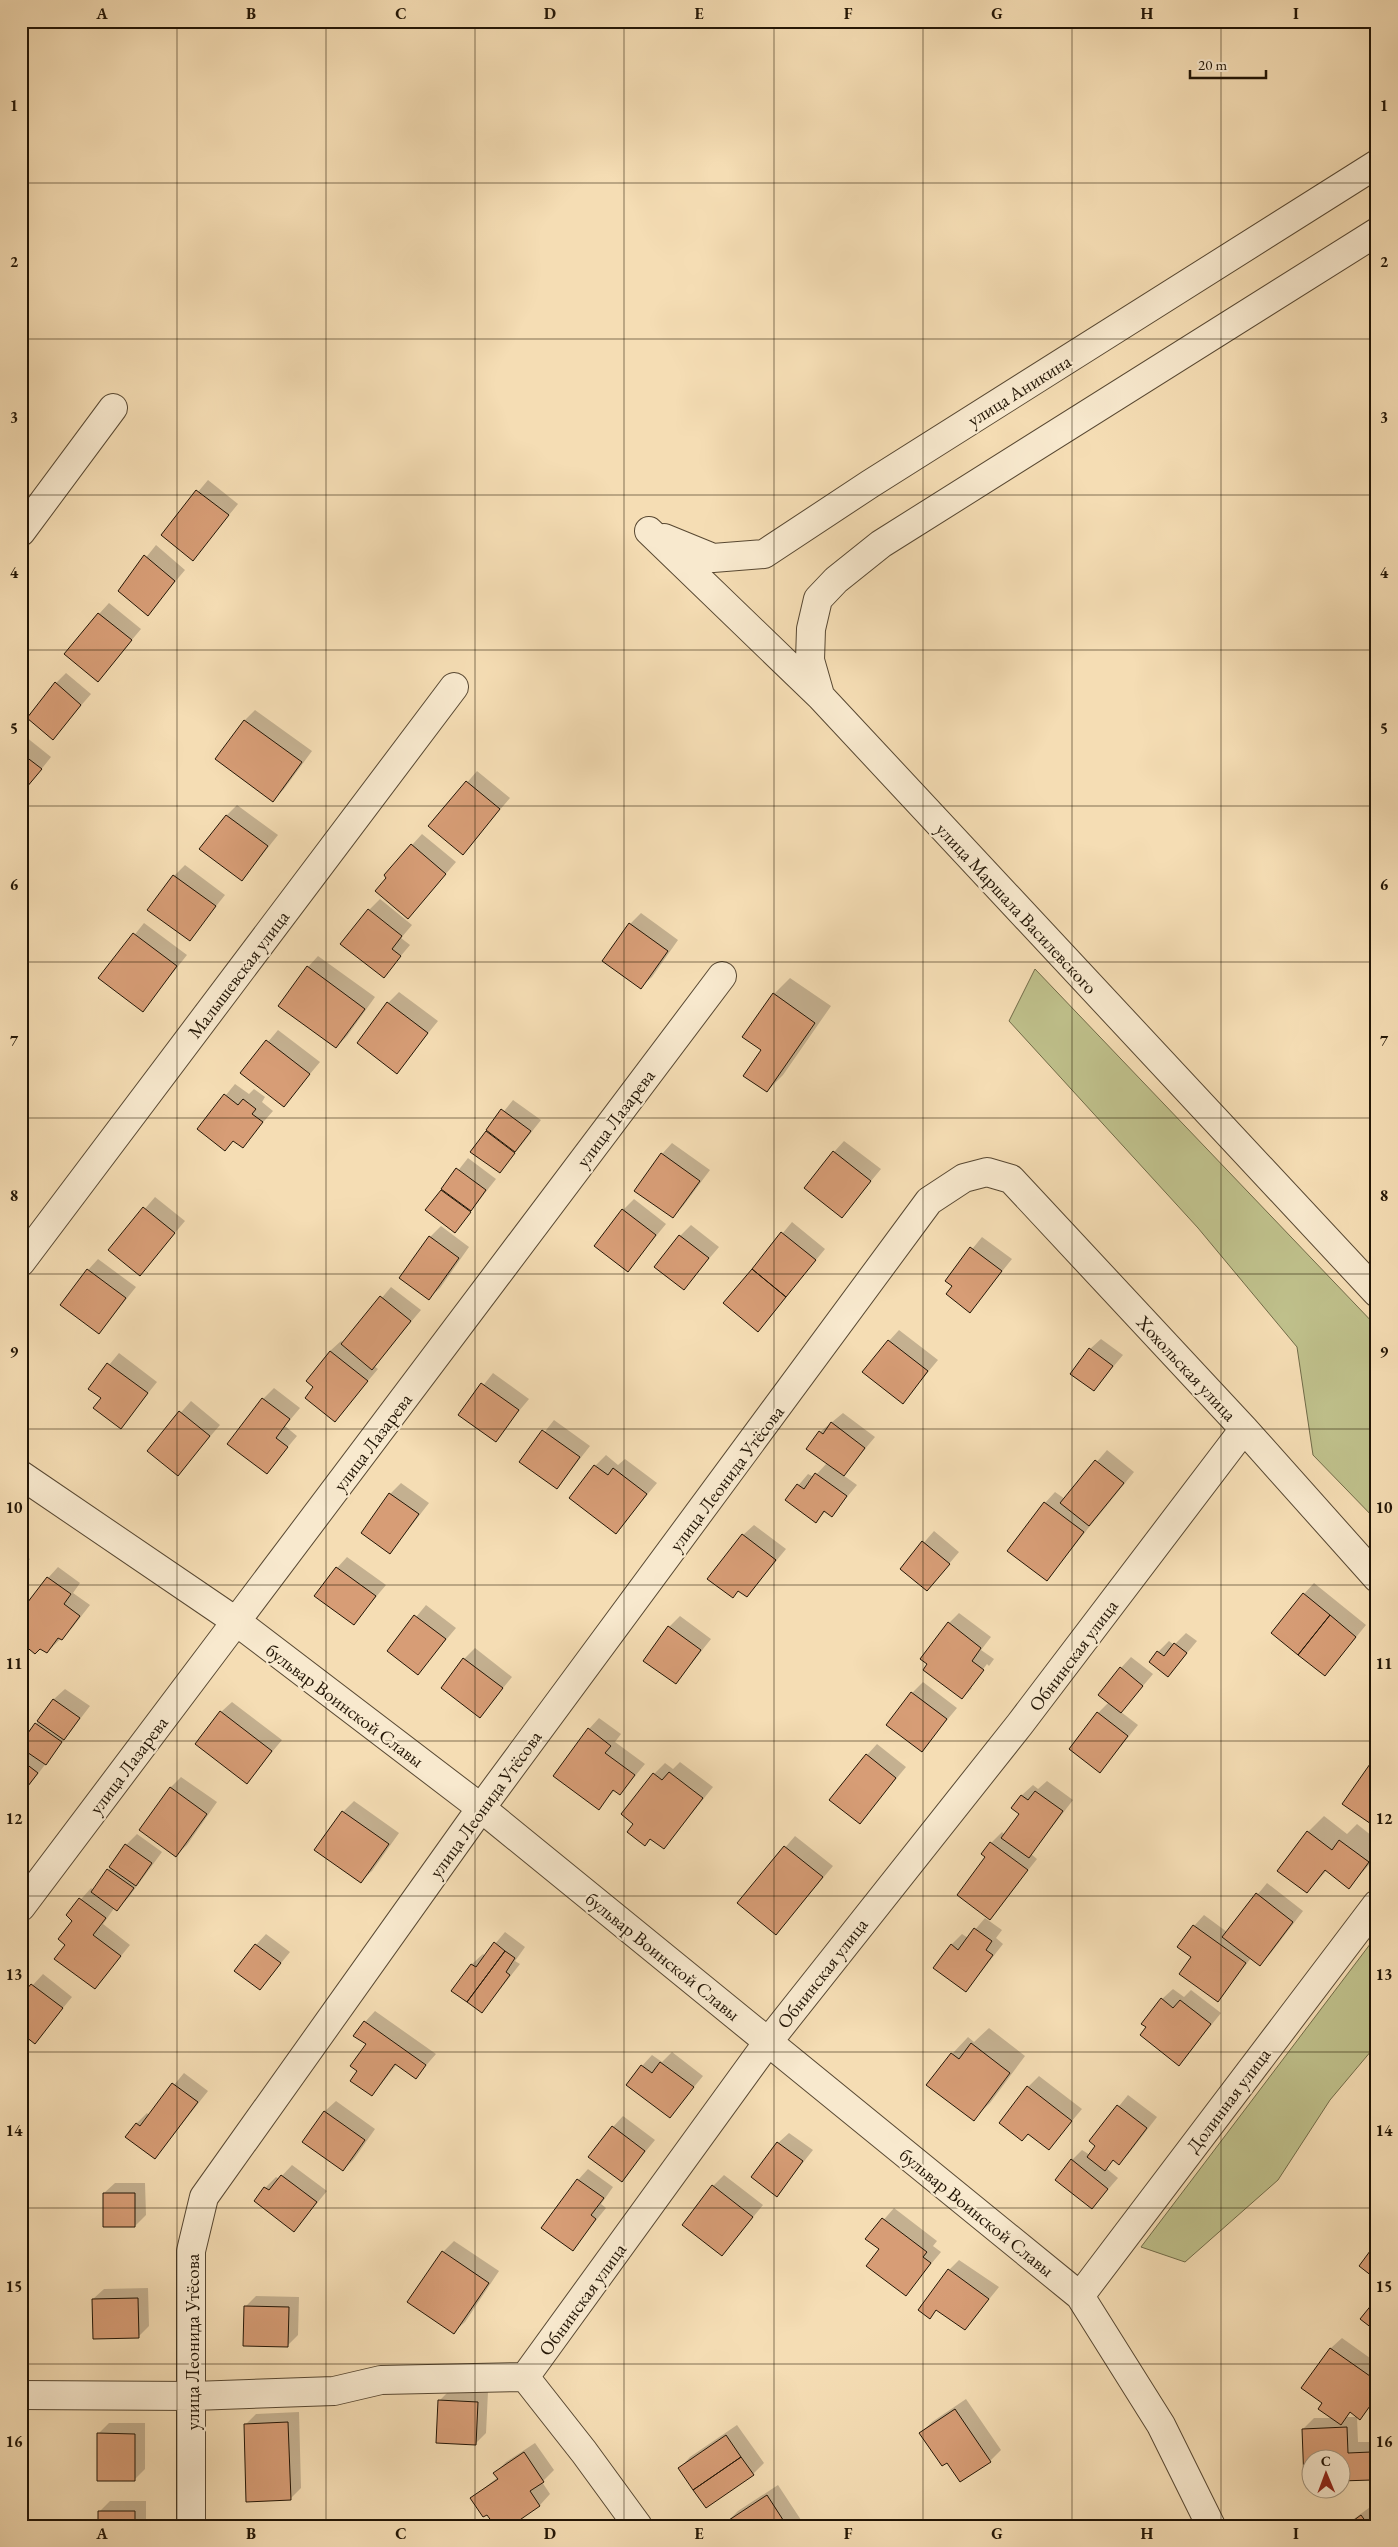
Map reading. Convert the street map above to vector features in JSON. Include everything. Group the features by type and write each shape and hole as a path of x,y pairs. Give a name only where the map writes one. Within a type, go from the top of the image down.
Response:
{"street":[{"name":"улица Аникина","path":"649,531 713,558 764,554 870,484 1377,164"},
{"path":"821,697 810,660 812,629 818,599 836,580 881,544 1377,232"},
{"path":"21,532 113,408"},
{"name":"улица Маршала Василевского","path":"649,531 821,697 1377,1293"},
{"name":"Малышевская улица","path":"21,1262 454,686"},
{"name":"улица Лазарева","path":"21,1907 722,976"},
{"name":"Хохольская улица","path":"987,1172 1011,1179 1244,1429 1377,1578"},
{"name":"улица Леонида Утёсова","path":"191,2526 193,2396 191,2251 204,2197 481,1808 929,1201 964,1178 987,1172"},
{"name":"Обнинская улица","path":"525,2377 768,2042 1020,1724 1244,1429"},
{"name":"бульвар Воинской Славы","path":"21,1475 236,1622 481,1808 1080,2296 1161,2425 1211,2526"},
{"name":"Долинная улица","path":"1080,2296 1377,1904"},
{"path":"21,2395 193,2396 334,2390 381,2380 525,2377 584,2452 638,2526"}],"green space":[{"path":"1035,969 1377,1327 1377,1521 1313,1455 1297,1347 1198,1228 1009,1021"},
{"path":"1377,1935 1377,2044 1330,2100 1278,2180 1185,2262 1141,2247"}],"building":[{"path":"196,490 229,515 193,561 161,535"},
{"path":"144,555 175,581 148,616 118,591"},
{"path":"98,613 132,640 98,682 64,654"},
{"path":"55,682 81,705 53,740 27,718"},
{"path":"244,720 302,762 273,802 215,759"},
{"path":"21,753 42,769 21,794"},
{"path":"466,781 500,809 463,855 428,826"},
{"path":"226,815 268,846 242,881 199,849"},
{"path":"411,844 446,874 408,919 375,891 386,878 384,875"},
{"path":"173,875 216,906 190,941 147,910"},
{"path":"368,909 402,936 392,949 401,956 384,978 340,944"},
{"path":"629,923 668,951 641,989 602,961"},
{"path":"133,933 177,966 143,1012 98,978"},
{"path":"307,966 365,1009 336,1048 278,1006"},
{"path":"773,993 815,1023 767,1092 743,1076 761,1050 742,1037"},
{"path":"387,1002 428,1033 397,1074 357,1043"},
{"path":"266,1040 310,1074 284,1107 240,1073"},
{"path":"224,1094 238,1105 243,1099 256,1109 252,1114 263,1122 243,1148 233,1141 225,1151 197,1129"},
{"path":"501,1109 531,1131 515,1152 486,1130"},
{"path":"486,1131 515,1153 500,1173 470,1152"},
{"path":"833,1151 871,1181 842,1218 804,1188"},
{"path":"661,1153 700,1181 673,1218 634,1191"},
{"path":"456,1168 486,1190 471,1211 441,1189"},
{"path":"441,1190 471,1212 455,1233 425,1210"},
{"path":"143,1207 175,1233 140,1276 108,1250"},
{"path":"622,1209 656,1235 628,1272 594,1246"},
{"path":"781,1232 816,1260 786,1297 752,1269"},
{"path":"679,1235 709,1258 684,1290 654,1267"},
{"path":"429,1236 459,1258 429,1300 399,1278"},
{"path":"970,1247 1002,1271 970,1313 946,1294 952,1286 945,1281"},
{"path":"87,1269 126,1298 99,1334 60,1305"},
{"path":"752,1269 786,1297 758,1332 723,1303"},
{"path":"380,1296 411,1321 372,1370 341,1344"},
{"path":"888,1340 928,1371 903,1404 862,1372"},
{"path":"1089,1348 1113,1366 1094,1391 1070,1374"},
{"path":"330,1351 368,1381 335,1422 305,1398 313,1387 306,1381"},
{"path":"107,1363 148,1393 121,1429 93,1408 101,1398 88,1389"},
{"path":"481,1383 519,1410 496,1442 458,1415"},
{"path":"262,1398 290,1419 276,1438 288,1447 267,1474 227,1444"},
{"path":"179,1411 210,1436 178,1476 147,1451"},
{"path":"831,1422 865,1448 844,1476 806,1449 819,1431 823,1434"},
{"path":"542,1430 580,1457 557,1489 519,1462"},
{"path":"1095,1460 1124,1483 1089,1526 1060,1503"},
{"path":"594,1465 608,1475 613,1468 647,1494 616,1534 569,1498"},
{"path":"815,1473 847,1496 832,1517 824,1511 816,1523 785,1500 797,1484 804,1489"},
{"path":"389,1493 419,1514 390,1554 361,1533"},
{"path":"1044,1502 1084,1532 1047,1581 1007,1551"},
{"path":"742,1534 776,1560 747,1597 738,1591 733,1598 707,1579"},
{"path":"922,1541 950,1564 927,1591 900,1569"},
{"path":"336,1567 376,1596 354,1625 314,1596"},
{"path":"47,1577 71,1594 64,1604 80,1616 62,1640 58,1638 47,1653 40,1649 35,1654 24,1645 28,1639 21,1634 21,1611"},
{"path":"1303,1593 1330,1615 1298,1655 1271,1633"},
{"path":"414,1615 446,1639 418,1675 387,1651"},
{"path":"1330,1615 1356,1637 1325,1676 1298,1655"},
{"path":"948,1622 981,1648 972,1661 984,1670 962,1699 923,1670 927,1664 920,1659"},
{"path":"668,1626 701,1650 676,1684 643,1661"},
{"path":"1174,1643 1187,1653 1168,1677 1149,1662 1157,1651 1164,1656"},
{"path":"463,1658 503,1688 480,1718 441,1688"},
{"path":"1120,1667 1143,1686 1121,1713 1098,1695"},
{"path":"911,1692 947,1719 922,1752 886,1725"},
{"path":"53,1699 80,1718 64,1740 37,1721"},
{"path":"220,1711 272,1751 247,1784 195,1744"},
{"path":"1097,1712 1128,1736 1100,1773 1069,1749"},
{"path":"35,1723 62,1742 46,1765 21,1748 21,1743"},
{"path":"588,1728 611,1746 605,1753 635,1775 620,1795 613,1790 599,1810 553,1776"},
{"path":"866,1754 896,1778 860,1824 829,1800"},
{"path":"1377,1754 1377,1822 1374,1826 1342,1804"},
{"path":"21,1760 38,1773 21,1795"},
{"path":"669,1772 703,1798 664,1849 650,1839 645,1846 627,1832 633,1824 621,1814 653,1773 662,1780"},
{"path":"170,1787 207,1814 176,1857 139,1830"},
{"path":"1035,1791 1063,1811 1029,1858 1001,1838 1019,1814 1011,1808 1021,1795 1028,1800"},
{"path":"342,1811 389,1844 361,1883 314,1850"},
{"path":"1307,1831 1332,1850 1339,1840 1369,1862 1349,1889 1325,1870 1307,1893 1277,1871"},
{"path":"990,1842 1028,1870 990,1920 957,1895 985,1857 981,1854"},
{"path":"125,1844 152,1863 136,1886 109,1867"},
{"path":"784,1846 823,1877 776,1935 737,1903"},
{"path":"107,1869 134,1888 117,1911 91,1892"},
{"path":"1256,1893 1293,1922 1260,1966 1222,1937"},
{"path":"79,1898 106,1918 93,1935 121,1956 95,1989 54,1959 65,1945 58,1939 72,1921 66,1915"},
{"path":"1193,1925 1246,1963 1218,2002 1179,1974 1191,1957 1177,1947"},
{"path":"974,1928 992,1941 986,1950 993,1955 966,1992 933,1968 951,1944 958,1950"},
{"path":"494,1942 505,1951 467,2002 451,1991 471,1964 476,1967"},
{"path":"255,1944 281,1963 260,1990 234,1971"},
{"path":"505,1951 515,1958 506,1972 510,1975 482,2013 467,2002"},
{"path":"31,1984 63,2008 35,2044 21,2033 21,1996"},
{"path":"1161,1998 1173,2008 1180,2000 1211,2024 1179,2066 1140,2035 1146,2027 1141,2024"},
{"path":"364,2021 426,2065 416,2079 395,2064 372,2096 350,2081 357,2071 350,2066 366,2044 353,2036"},
{"path":"971,2043 1010,2073 974,2121 926,2085 951,2053 959,2059"},
{"path":"660,2062 694,2087 670,2118 626,2085 641,2065 652,2073"},
{"path":"172,2083 198,2102 155,2159 125,2137 136,2123 140,2126"},
{"path":"1027,2086 1072,2121 1049,2150 1028,2134 1022,2141 999,2123"},
{"path":"1117,2105 1147,2128 1119,2165 1113,2160 1105,2171 1087,2157 1095,2146 1089,2141"},
{"path":"324,2111 365,2140 343,2171 302,2142"},
{"path":"612,2126 645,2151 622,2182 588,2157"},
{"path":"777,2142 803,2161 777,2197 751,2177"},
{"path":"1071,2159 1108,2189 1092,2209 1055,2180"},
{"path":"281,2175 317,2202 294,2232 254,2201 264,2187 269,2190"},
{"path":"577,2179 604,2198 591,2215 596,2219 573,2251 541,2228"},
{"path":"712,2185 753,2217 722,2256 682,2225"},
{"path":"103,2193 135,2193 135,2227 103,2227"},
{"path":"882,2218 927,2252 923,2257 931,2263 906,2296 866,2266 879,2249 865,2239"},
{"path":"1373,2247 1377,2249 1377,2280 1359,2266"},
{"path":"442,2251 489,2283 454,2334 407,2302"},
{"path":"948,2269 989,2299 965,2330 936,2310 930,2319 918,2310"},
{"path":"138,2298 139,2338 93,2339 92,2299"},
{"path":"1377,2298 1377,2332 1360,2319"},
{"path":"244,2306 289,2307 288,2347 243,2346"},
{"path":"1330,2348 1377,2381 1377,2396 1360,2420 1350,2412 1341,2425 1318,2409 1322,2403 1301,2388"},
{"path":"438,2400 478,2402 476,2445 436,2443"},
{"path":"955,2409 991,2462 960,2482 947,2463 942,2466 919,2433"},
{"path":"288,2422 291,2500 246,2502 244,2424"},
{"path":"1347,2427 1348,2450 1303,2450 1302,2429"},
{"path":"97,2433 135,2434 135,2481 97,2481"},
{"path":"726,2435 741,2457 693,2490 678,2468"},
{"path":"524,2452 544,2482 530,2491 540,2506 511,2526 495,2526 487,2515 483,2517 470,2498 498,2479 493,2473"},
{"path":"1371,2452 1372,2480 1350,2481 1350,2453"},
{"path":"741,2457 754,2475 706,2508 693,2490"},
{"path":"767,2495 787,2526 728,2526 726,2522"},
{"path":"98,2511 135,2511 135,2526 98,2526"},
{"path":"1361,2515 1369,2526 1346,2526"}]}
